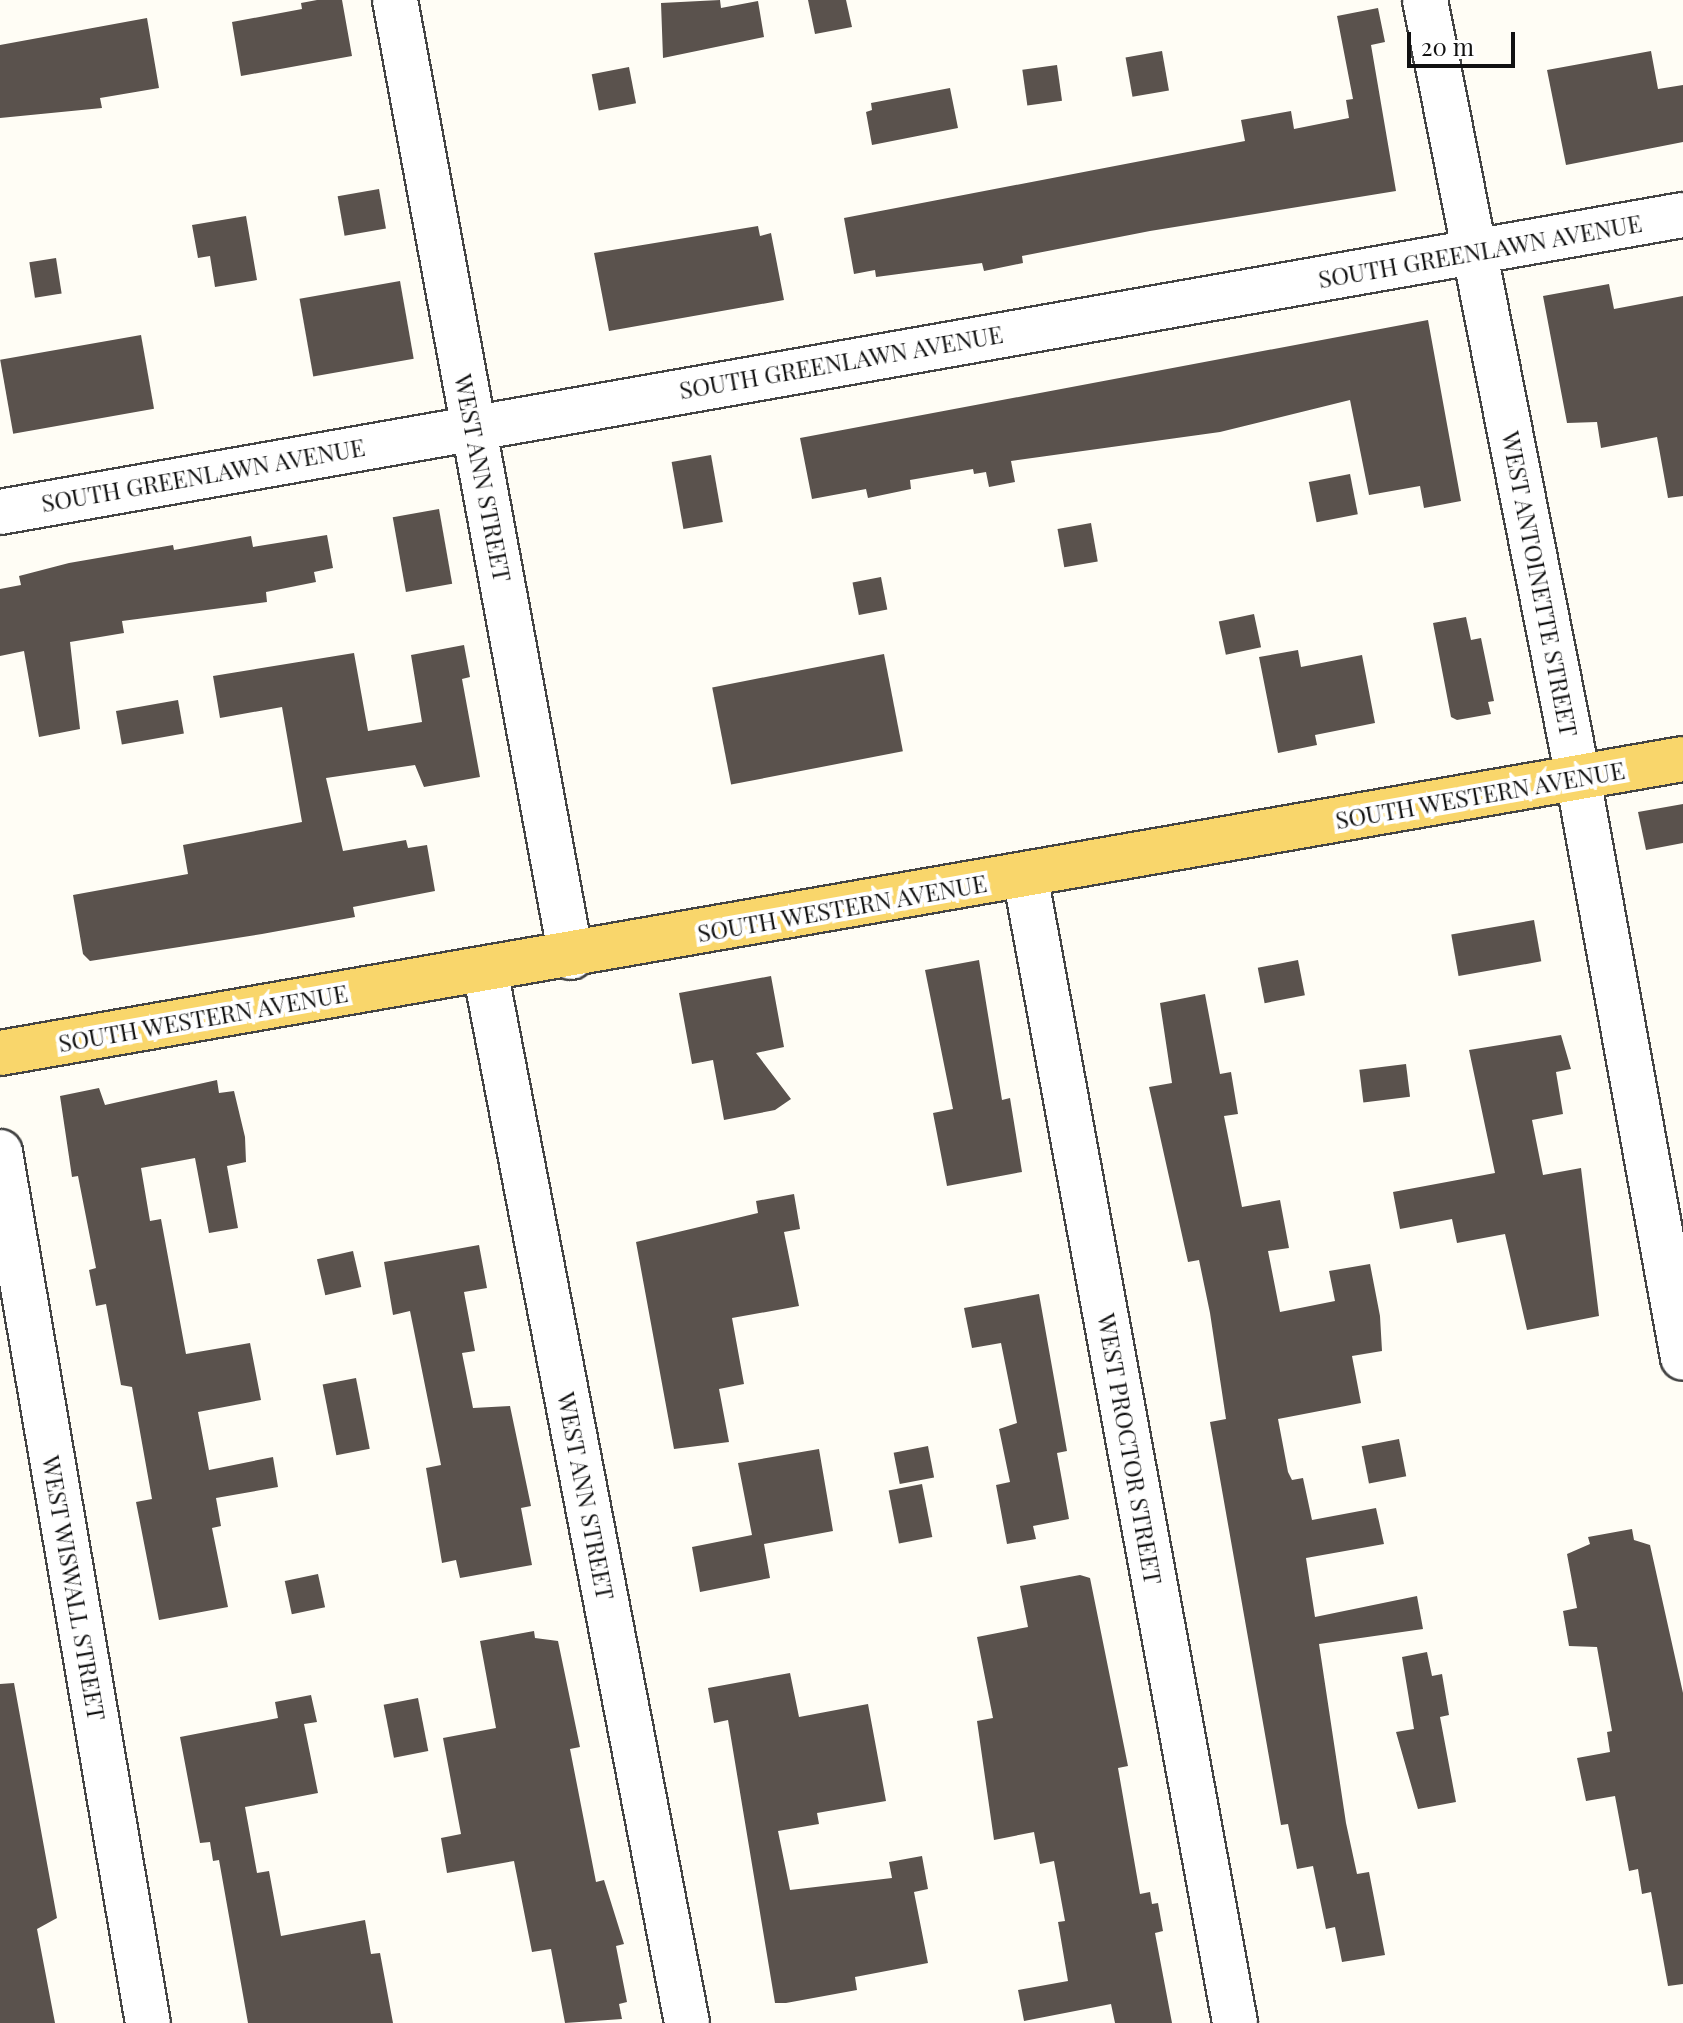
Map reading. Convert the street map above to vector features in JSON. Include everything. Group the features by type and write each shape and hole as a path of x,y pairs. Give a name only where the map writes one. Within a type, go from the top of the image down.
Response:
{"main road":[{"name":"SOUTH WESTERN AVENUE","path":"0,1053 571,957 1683,759"}],"street":[{"name":"WEST ANN STREET","path":"395,0 571,957"},
{"name":"WEST ANTOINETTE STREET","path":"1425,0 1578,778 1683,1358"},
{"name":"SOUTH GREENLAWN AVENUE","path":"0,512 472,426 1683,215"},
{"name":"WEST PROCTOR STREET","path":"1025,875 1235,2023"},
{"name":"WEST ANN STREET","path":"485,970 687,2023"},
{"name":"WEST WISWALL STREET","path":"0,1152 148,2023"}],"building":[{"path":"342,0 352,56 241,76 232,22 302,9 301,3"},
{"path":"720,0 721,8 758,1 764,37 663,58 661,3"},
{"path":"808,0 846,0 852,27 815,34"},
{"path":"1378,8 1385,42 1371,45 1396,191 1150,231 1022,256 1023,263 984,271 982,263 876,277 875,270 854,274 844,218 1245,141 1241,120 1291,111 1294,129 1349,118 1346,100 1353,99 1337,16"},
{"path":"147,18 159,88 100,98 102,108 0,118 0,45"},
{"path":"1162,51 1169,90 1133,97 1126,57"},
{"path":"1651,51 1658,89 1683,85 1683,142 1566,165 1547,70"},
{"path":"1057,65 1062,101 1027,106 1022,70"},
{"path":"629,67 636,103 599,111 592,74"},
{"path":"950,88 958,128 872,145 866,112 872,110 871,103"},
{"path":"379,189 386,228 345,236 338,196"},
{"path":"246,216 257,280 215,287 210,256 198,258 192,225"},
{"path":"758,226 760,236 771,233 784,300 609,331 594,253"},
{"path":"56,258 62,294 35,298 29,262"},
{"path":"400,281 414,359 313,377 300,299"},
{"path":"1609,284 1614,309 1683,296 1683,496 1668,498 1657,437 1601,448 1597,422 1567,423 1543,296"},
{"path":"1428,320 1461,501 1424,508 1420,486 1369,495 1350,400 1220,432 1011,461 1015,482 989,487 986,472 974,474 973,469 910,480 911,489 868,498 866,489 812,499 800,438"},
{"path":"141,335 154,409 13,434 0,360"},
{"path":"711,455 723,522 683,529 672,462"},
{"path":"1350,474 1358,514 1317,522 1309,482"},
{"path":"439,509 452,584 406,592 393,517"},
{"path":"1091,523 1098,561 1064,567 1058,529"},
{"path":"327,535 333,568 314,572 316,582 266,592 267,602 122,621 124,633 70,642 80,729 39,737 24,651 0,656 0,589 21,585 19,576 69,563 173,545 174,550 251,536 253,547"},
{"path":"881,577 887,609 859,615 853,583"},
{"path":"1254,614 1261,647 1226,655 1219,621"},
{"path":"1466,617 1471,640 1481,638 1494,701 1488,702 1491,714 1457,720 1451,717 1433,623"},
{"path":"464,645 470,677 462,679 480,777 424,787 415,765 326,778 343,851 406,840 408,848 427,845 435,891 353,907 355,917 262,934 90,961 83,954 73,895 188,874 183,845 302,822 282,707 220,718 213,676 354,653 368,731 422,722 411,655"},
{"path":"1298,650 1301,667 1362,655 1375,723 1315,735 1317,745 1278,753 1259,657"},
{"path":"884,654 903,751 731,785 712,687"},
{"path":"178,700 184,733 122,744 116,711"},
{"path":"1683,804 1683,843 1646,850 1638,812"},
{"path":"1534,920 1541,961 1459,976 1451,935"},
{"path":"979,960 1002,1100 1010,1098 1022,1172 947,1186 933,1113 953,1109 925,970"},
{"path":"1298,960 1305,995 1265,1003 1258,968"},
{"path":"771,976 784,1047 756,1053 791,1099 775,1110 724,1120 713,1060 692,1064 679,993"},
{"path":"1205,994 1220,1074 1231,1072 1238,1114 1224,1116 1242,1207 1280,1200 1289,1248 1268,1251 1280,1312 1335,1301 1329,1271 1370,1264 1380,1316 1382,1351 1352,1356 1361,1403 1278,1419 1288,1472 1292,1480 1303,1478 1312,1520 1376,1508 1384,1544 1306,1558 1315,1617 1417,1596 1423,1629 1319,1644 1346,1823 1357,1874 1369,1872 1385,1955 1342,1962 1335,1927 1326,1929 1313,1866 1297,1869 1288,1824 1281,1825 1210,1422 1226,1419 1210,1313 1199,1260 1188,1262 1149,1087 1172,1083 1160,1003"},
{"path":"1561,1035 1571,1069 1556,1072 1563,1114 1532,1120 1543,1175 1581,1168 1599,1316 1527,1330 1505,1234 1457,1243 1452,1219 1400,1229 1393,1192 1495,1173 1469,1050"},
{"path":"1406,1064 1410,1097 1363,1102 1359,1070"},
{"path":"217,1080 219,1093 234,1091 245,1137 246,1162 227,1166 238,1228 209,1233 195,1158 141,1168 150,1221 161,1219 186,1354 250,1343 261,1400 198,1412 209,1470 273,1457 278,1487 216,1498 221,1526 212,1528 228,1607 159,1620 136,1502 152,1499 132,1387 121,1385 106,1304 96,1306 89,1270 96,1268 78,1176 72,1177 60,1096 99,1088 105,1105"},
{"path":"794,1194 800,1229 784,1232 799,1306 732,1318 744,1384 719,1389 729,1442 674,1449 636,1242 758,1213 756,1201"},
{"path":"479,1245 487,1288 464,1292 475,1351 462,1353 473,1408 510,1406 531,1506 521,1508 532,1565 460,1578 456,1560 442,1563 426,1468 441,1465 410,1311 393,1315 384,1262"},
{"path":"353,1251 361,1287 325,1295 317,1259"},
{"path":"1039,1294 1067,1451 1057,1453 1069,1519 1033,1526 1036,1539 1007,1544 996,1485 1010,1482 999,1429 1017,1423 1001,1343 972,1348 964,1308"},
{"path":"356,1378 370,1449 336,1455 323,1384"},
{"path":"1399,1439 1406,1476 1369,1484 1362,1446"},
{"path":"928,1446 934,1477 900,1484 894,1453"},
{"path":"819,1449 833,1531 764,1544 770,1578 700,1592 692,1547 752,1535 738,1463"},
{"path":"922,1484 932,1537 899,1543 889,1490"},
{"path":"1632,1529 1634,1540 1650,1545 1683,1693 1683,1984 1668,1986 1651,1892 1642,1894 1638,1869 1629,1871 1615,1796 1586,1801 1577,1758 1610,1752 1607,1732 1612,1731 1597,1647 1569,1646 1563,1611 1577,1608 1567,1554 1590,1544 1588,1537"},
{"path":"318,1574 325,1607 292,1614 285,1581"},
{"path":"1080,1575 1090,1578 1128,1766 1118,1768 1140,1894 1150,1892 1152,1904 1158,1903 1163,1931 1155,1933 1172,2023 1115,2023 1111,2004 1024,2021 1018,1990 1068,1981 1058,1922 1065,1921 1054,1861 1040,1864 1034,1832 994,1840 977,1721 993,1718 977,1637 1028,1627 1020,1586"},
{"path":"534,1631 535,1638 558,1641 580,1747 570,1749 596,1882 604,1880 624,1944 616,1946 627,2002 619,2004 622,2019 565,2023 551,1949 532,1952 514,1861 447,1873 441,1838 461,1834 443,1738 496,1728 480,1641"},
{"path":"1427,1652 1432,1676 1442,1674 1449,1715 1440,1717 1456,1802 1418,1809 1396,1732 1414,1729 1402,1657"},
{"path":"790,1673 799,1717 868,1704 886,1801 817,1813 819,1824 778,1831 790,1890 892,1878 889,1862 922,1856 928,1889 914,1892 928,1963 855,1977 857,1990 775,2003 728,1720 714,1723 708,1688"},
{"path":"14,1683 57,1918 37,1929 55,2023 0,2023 0,1684"},
{"path":"311,1695 317,1722 304,1724 318,1793 245,1807 257,1873 269,1871 281,1936 365,1920 371,1954 380,1953 393,2023 248,2023 219,1860 213,1861 210,1842 200,1843 180,1737 278,1718 275,1702"},
{"path":"418,1698 428,1751 394,1758 384,1705"}]}
